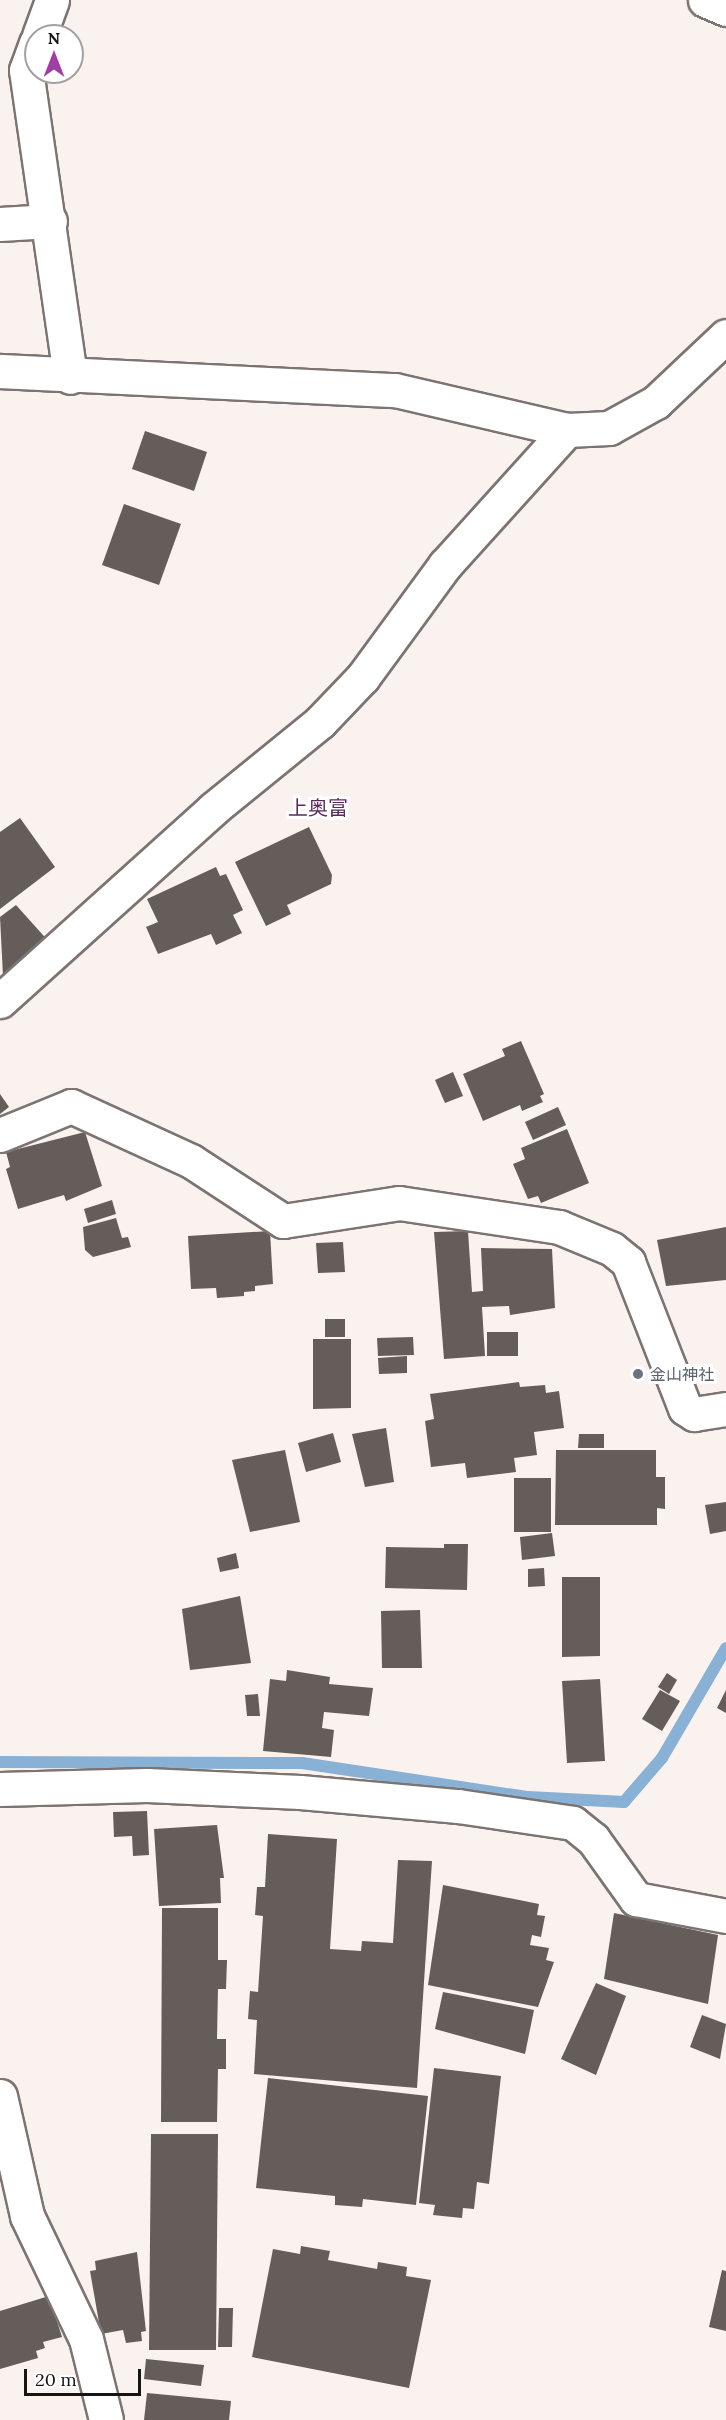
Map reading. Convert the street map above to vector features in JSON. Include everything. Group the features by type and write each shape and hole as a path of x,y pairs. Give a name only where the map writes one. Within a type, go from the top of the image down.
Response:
{"street":[{"path":"43,24 52,0"},
{"path":"705,0 726,9"},
{"path":"28,84 50,221 70,377"},
{"path":"0,224 50,221"},
{"path":"0,371 70,377 395,390 567,430 609,428 656,402 726,336"},
{"path":"0,1001 213,809 320,722 363,677 445,565 567,430"},
{"path":"0,1135 71,1106 191,1161 283,1221 399,1203 432,1204 559,1227 612,1249 628,1262 685,1408 694,1414 726,1409"},
{"path":"0,1789 147,1785 300,1792 458,1806 573,1823 592,1839 636,1899 726,1916"},
{"path":"0,2096 27,2216 86,2339 106,2420"}],"building":[{"path":"145,431 207,452 194,491 132,469"},
{"path":"124,504 181,524 159,585 102,565"},
{"path":"20,818 55,867 0,909 0,832"},
{"path":"309,827 332,875 331,884 287,905 291,914 266,926 235,862"},
{"path":"216,867 220,876 226,874 243,910 233,915 242,933 216,945 211,934 158,954 146,927 158,922 147,899"},
{"path":"16,905 51,944 3,976 0,917"},
{"path":"521,1041 544,1094 540,1096 543,1102 522,1111 520,1105 483,1121 463,1074 505,1056 502,1049"},
{"path":"453,1072 463,1096 445,1103 435,1080"},
{"path":"0,1094 9,1107 0,1114"},
{"path":"558,1107 566,1125 533,1140 525,1122"},
{"path":"567,1129 589,1183 541,1203 538,1196 528,1199 513,1164 525,1159 521,1148"},
{"path":"85,1132 102,1186 66,1201 64,1195 18,1209 6,1169 10,1167 6,1152"},
{"path":"112,1200 116,1214 88,1223 84,1209"},
{"path":"116,1218 122,1238 128,1237 131,1247 93,1257 85,1250 83,1227"},
{"path":"726,1227 726,1280 666,1286 657,1240"},
{"path":"270,1231 273,1284 255,1286 255,1291 244,1292 244,1296 217,1298 216,1288 191,1289 188,1236"},
{"path":"468,1231 472,1292 483,1291 481,1248 552,1249 555,1308 510,1315 509,1306 482,1307 485,1356 444,1359 434,1232"},
{"path":"343,1242 345,1272 318,1273 316,1243"},
{"path":"325,1319 345,1319 345,1337 325,1337"},
{"path":"487,1332 518,1332 518,1356 487,1356"},
{"path":"413,1337 414,1355 378,1356 377,1338"},
{"path":"313,1339 351,1339 351,1408 313,1409"},
{"path":"407,1356 407,1373 379,1374 378,1358"},
{"path":"519,1382 520,1387 545,1385 546,1393 559,1391 564,1428 534,1432 537,1455 514,1458 516,1472 467,1478 465,1463 431,1467 425,1421 434,1419 430,1394"},
{"path":"386,1428 394,1482 365,1487 352,1434"},
{"path":"333,1433 341,1462 306,1472 298,1443"},
{"path":"579,1434 604,1434 604,1448 578,1448"},
{"path":"285,1450 300,1522 250,1532 232,1460"},
{"path":"556,1450 656,1450 656,1477 665,1477 665,1509 657,1508 657,1525 555,1525"},
{"path":"514,1478 551,1478 551,1532 514,1532"},
{"path":"726,1502 726,1531 710,1534 705,1505"},
{"path":"552,1533 555,1556 522,1560 520,1537"},
{"path":"444,1544 468,1544 467,1590 385,1588 386,1547 444,1548"},
{"path":"236,1553 239,1568 220,1572 217,1558"},
{"path":"544,1568 545,1586 528,1587 528,1569"},
{"path":"562,1577 600,1577 600,1656 562,1657"},
{"path":"240,1596 251,1663 190,1670 182,1609"},
{"path":"420,1610 422,1668 382,1668 381,1611"},
{"path":"287,1670 330,1677 329,1684 373,1688 369,1716 324,1712 322,1728 334,1730 331,1757 263,1751 270,1679 286,1681"},
{"path":"667,1673 677,1680 669,1694 658,1687"},
{"path":"600,1679 605,1761 567,1763 562,1681"},
{"path":"660,1690 680,1701 662,1731 642,1719"},
{"path":"726,1690 726,1713 717,1708"},
{"path":"258,1694 260,1716 247,1716 245,1695"},
{"path":"147,1811 149,1855 133,1856 132,1836 114,1837 113,1812"},
{"path":"217,1825 224,1878 220,1878 221,1903 159,1906 154,1829"},
{"path":"268,1834 337,1839 330,1949 361,1951 362,1941 393,1943 398,1860 432,1861 417,2088 254,2074 257,2020 248,2019 250,1991 258,1992 263,1916 255,1915 257,1887 265,1887"},
{"path":"443,1885 539,1904 537,1915 545,1916 541,1937 532,1935 530,1945 549,1948 546,1960 554,1962 538,2007 428,1985"},
{"path":"162,1908 218,1908 218,1960 227,1960 226,1989 218,1989 217,2039 226,2039 226,2069 218,2069 217,2122 161,2122"},
{"path":"614,1913 718,1935 708,2004 604,1979"},
{"path":"596,1983 626,1996 596,2075 561,2059"},
{"path":"443,1992 534,2010 525,2054 435,2029"},
{"path":"702,2015 726,2024 720,2059 690,2047"},
{"path":"434,2068 501,2076 489,2184 477,2182 474,2209 463,2208 462,2218 433,2215 435,2205 419,2203"},
{"path":"268,2078 428,2096 416,2205 363,2199 362,2207 335,2205 335,2196 256,2188"},
{"path":"151,2134 218,2134 216,2350 149,2350"},
{"path":"301,2246 330,2251 328,2260 377,2269 378,2262 407,2267 406,2276 431,2280 409,2388 252,2357 273,2249 300,2254"},
{"path":"137,2252 146,2331 141,2332 142,2341 126,2343 123,2330 101,2334 90,2271 96,2270 95,2261"},
{"path":"722,2270 726,2271 726,2331 709,2327"},
{"path":"49,2296 62,2337 43,2342 45,2348 36,2351 38,2358 0,2369 0,2311"},
{"path":"219,2308 233,2308 232,2347 218,2347"},
{"path":"146,2359 204,2365 201,2386 144,2379"},
{"path":"147,2393 231,2401 229,2420 144,2420"}],"waterway":[{"path":"0,1762 302,1763 528,1797 624,1802 662,1758 726,1648"}],"place":[{"name":"金山神社","path":"638,1374"}],"district":[{"name":"上奥富","path":"318,807"}]}
